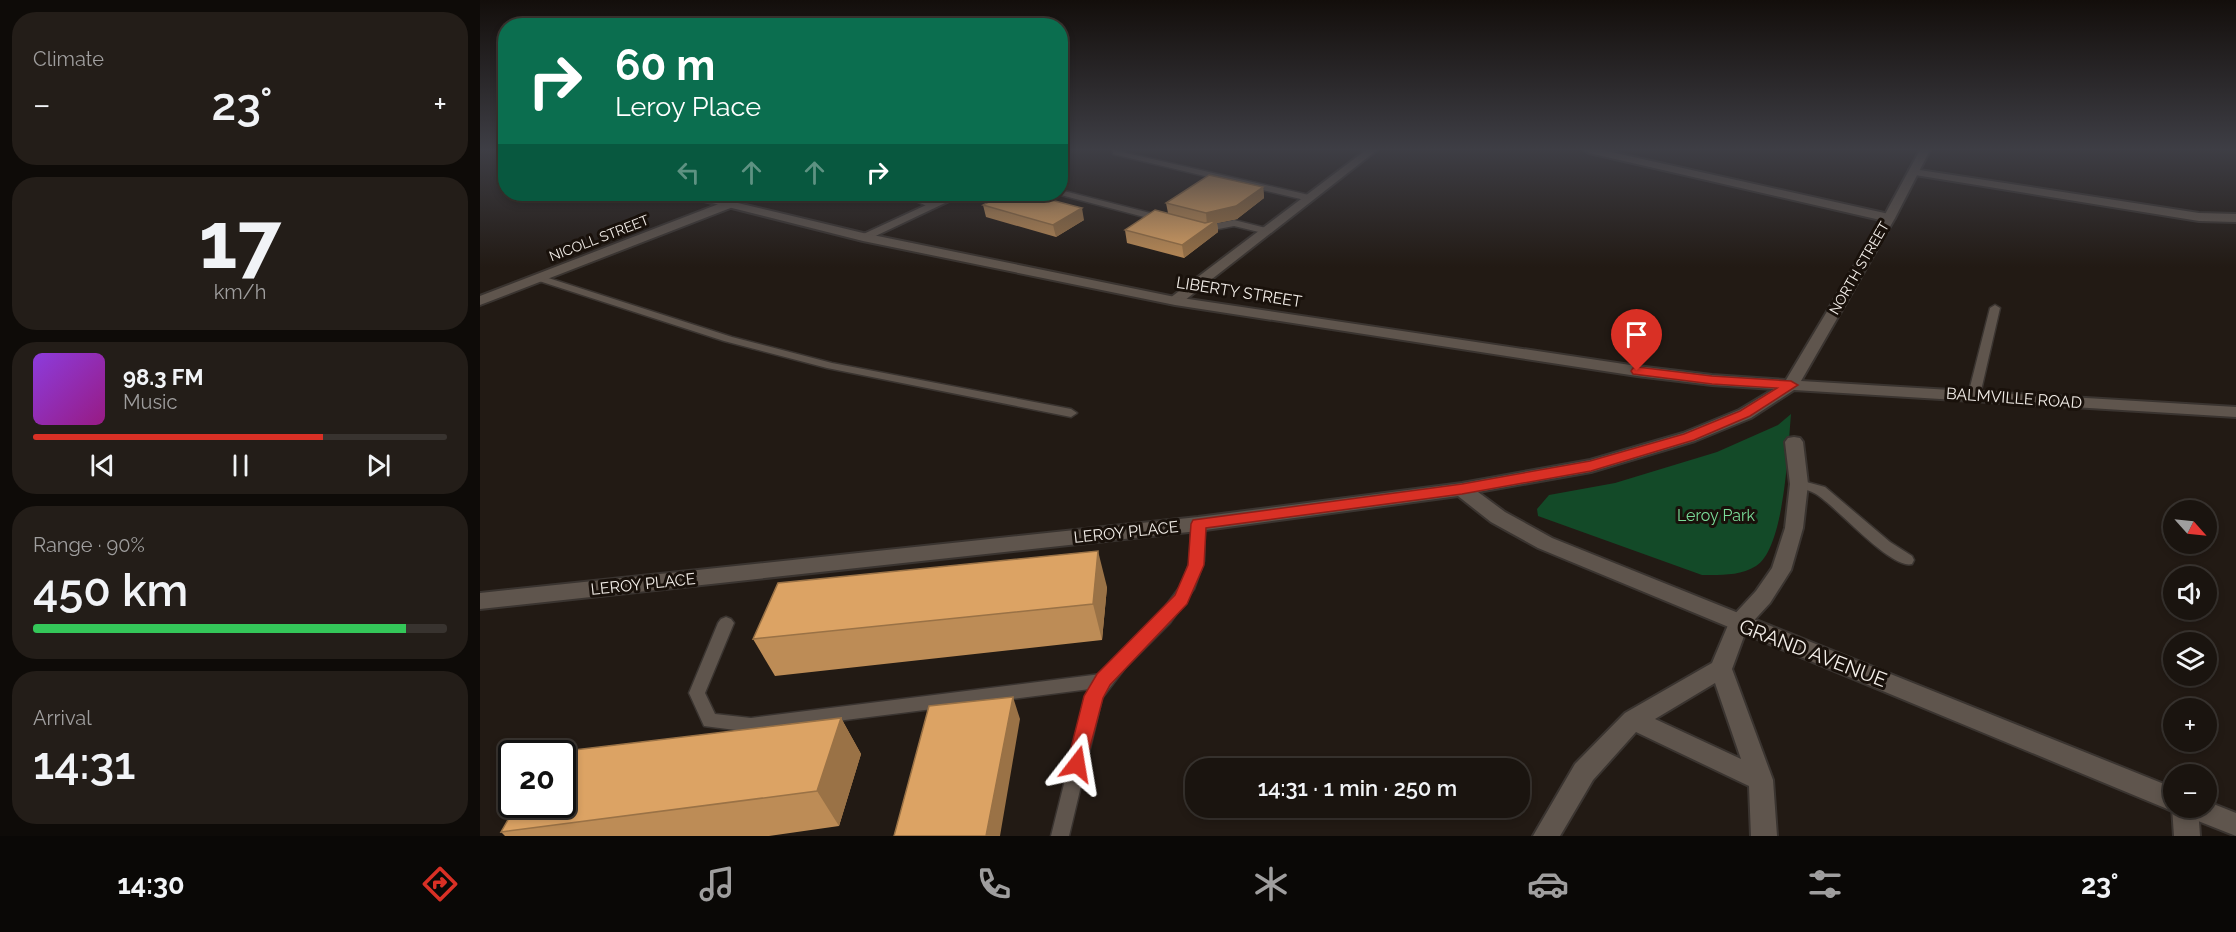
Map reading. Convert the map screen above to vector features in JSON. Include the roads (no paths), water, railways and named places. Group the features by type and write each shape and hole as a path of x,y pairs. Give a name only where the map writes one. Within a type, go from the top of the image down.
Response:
{"street":[{"path":"1175,301 1321,189"},
{"path":"1761,189 1889,218"},
{"name":"NORTH STREET","path":"1791,385 1904,189"},
{"path":"2021,189 2199,217 2236,218"},
{"name":"LIBERTY STREET","path":"717,201 863,237 1175,301 1637,371 1712,380 1791,385"},
{"path":"863,237 941,201"},
{"name":"NICOLL STREET","path":"480,301 729,204"},
{"name":"BALMVILLE ROAD","path":"1791,385 2236,412"},
{"name":"LEROY PLACE","path":"480,601 1198,524 1462,489 1591,466 1689,437 1745,414 1791,385"},
{"path":"1546,836 1584,772 1633,720 1721,669 1738,624 1763,597 1781,570 1794,528 1799,484 1794,442"},
{"name":"GRAND AVENUE","path":"1462,489 1498,517 1545,543 1738,624 1945,705 2052,752 2163,796"},
{"path":"1721,669 1761,780 1764,836"},
{"path":"1633,720 1761,780"},
{"path":"2217,817 2236,825"},
{"path":"2186,818 2187,836"}],"lane":[{"path":"1271,189 1309,198"},
{"path":"1068,194 1174,222"},
{"path":"922,201 932,205"},
{"path":"1196,227 1208,230 1234,224 1266,231"},
{"path":"538,278 728,339 831,366 1071,413"},
{"path":"1974,395 1995,308"},
{"path":"1799,484 1820,490 1885,546 1906,560"},
{"path":"1060,836 1094,696 1104,680 1181,599 1196,565 1198,524"},
{"path":"726,623 697,693 710,721 751,725 1104,680"}],"park label":[{"name":"Leroy Park","path":"1716,515"}]}
